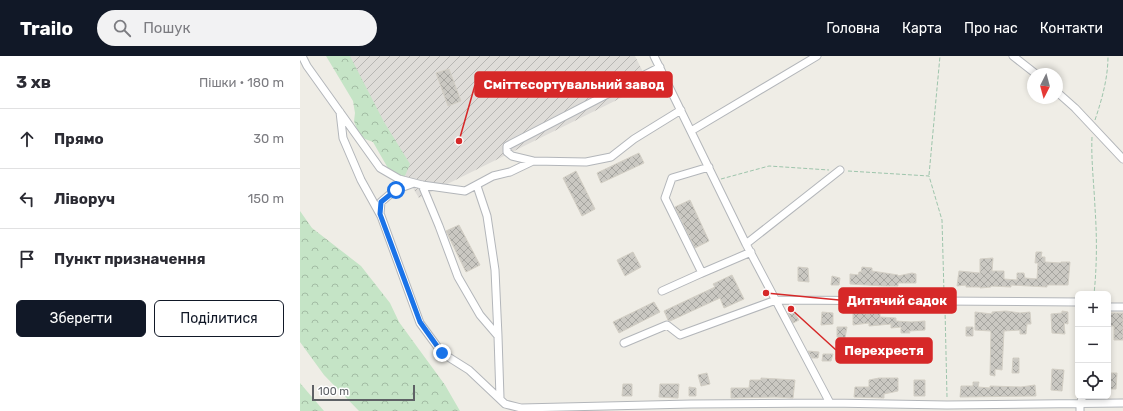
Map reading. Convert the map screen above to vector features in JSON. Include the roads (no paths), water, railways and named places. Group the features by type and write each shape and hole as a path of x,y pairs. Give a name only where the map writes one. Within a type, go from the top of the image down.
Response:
{"street":[{"path":"302,56 307,66 380,168 399,179 422,185 465,191 477,186 493,176 510,172 533,161"},
{"path":"654,56 750,252 830,403"},
{"path":"691,131 816,56"},
{"path":"1013,56 1028,68"},
{"path":"660,67 507,146 507,152 512,156 533,161 586,162 611,157 634,140 681,110"},
{"path":"1063,97 1123,159"},
{"path":"340,112 343,138 361,180 380,214 420,322 442,353 469,370 505,404 521,408 691,408 830,403 947,408 1080,407 1123,403"},
{"path":"702,273 665,198 672,178 708,167"},
{"path":"746,244 840,170"},
{"path":"380,214 381,202 396,190 414,183"},
{"path":"422,185 458,277 480,315 498,336"},
{"path":"477,186 487,216 495,270 500,398"},
{"path":"662,291 750,252"},
{"path":"624,343 667,325 680,335 776,300 1075,302"},
{"path":"1111,307 1123,307"}],"place":[{"name":"Сміттєсортувальний завод","path":"459,141"},
{"name":"Дитячий садок","path":"766,293"},
{"name":"Перехрестя","path":"791,309"}]}
